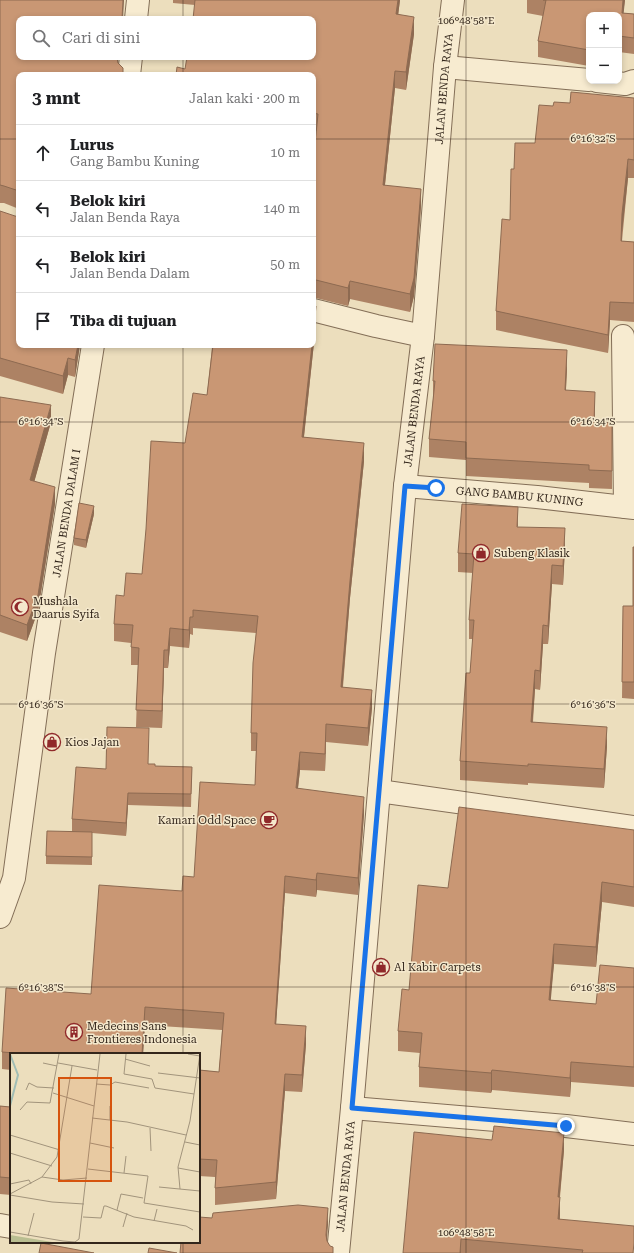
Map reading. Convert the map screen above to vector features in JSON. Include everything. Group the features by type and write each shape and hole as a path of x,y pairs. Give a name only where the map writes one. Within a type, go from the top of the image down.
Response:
{"street":[{"path":"136,16 138,0"},
{"name":"JALAN BENDA RAYA","path":"338,1253 352,1108 405,486 423,336 445,67 453,0"},
{"path":"129,72 131,60"},
{"path":"445,67 586,80"},
{"path":"622,84 634,81"},
{"path":"316,311 423,336"},
{"path":"623,336 630,507"},
{"name":"JALAN BENDA DALAM I","path":"0,917 93,348"},
{"name":"GANG BAMBU KUNING","path":"405,486 537,497 630,507"},
{"path":"379,790 634,827"},
{"path":"352,1108 566,1126 634,1134"},
{"path":"320,1208 343,1206"},
{"path":"0,1225 10,1227"}],"building":[{"path":"0,0 123,0 122,16 16,16 16,60 118,60 118,63 123,68 123,72 16,72 16,190 0,185"},
{"path":"195,0 398,0 396,14 414,17 406,72 395,71 383,185 421,189 414,278 410,294 350,281 348,288 316,280 316,134 318,114 316,114 316,72 176,72 177,67 185,69 186,60 316,60 316,16 193,16"},
{"path":"546,0 623,0 622,13 586,12 586,49 538,41"},
{"path":"622,13 634,14 634,38 622,36"},
{"path":"571,92 634,98 634,160 628,159 622,214 621,241 634,242 634,303 610,302 608,335 496,311 502,219 510,220 511,169 514,169 515,143 535,143 539,105 553,106 554,102 570,103"},
{"path":"0,211 16,216 16,348 77,348 75,360 68,358 63,376 0,358"},
{"path":"435,344 567,350 565,390 595,392 594,422 612,423 612,471 589,470 589,465 466,458 466,442 429,439 435,381 433,381"},
{"path":"213,348 312,348 302,437 364,443 341,687 372,690 368,728 326,724 325,754 300,752 296,788 364,797 358,878 317,873 316,880 285,876 275,1024 306,1026 302,1075 285,1074 276,1182 215,1188 217,1160 200,1159 200,1070 219,1072 224,1013 145,1007 142,1053 2,1052 6,988 91,994 99,885 182,891 183,876 194,877 200,782 255,785 257,733 251,733 253,663 258,616 193,610 193,617 190,617 189,630 170,628 168,650 164,650 162,711 136,710 139,648 131,647 133,625 114,624 116,595 124,596 126,573 142,574 151,441 185,443 193,393 207,395"},
{"path":"0,397 51,405 30,480 55,487 38,595 27,625 0,615"},
{"path":"79,503 94,506 86,540 74,538"},
{"path":"462,504 518,507 517,527 565,528 563,566 552,565 548,626 543,625 540,671 535,670 531,722 607,727 604,769 528,764 528,766 460,761 466,673 470,673 474,620 469,620 474,554 458,553"},
{"path":"633,547 634,682 622,682 623,606 633,606"},
{"path":"107,727 149,728 148,764 155,764 155,766 192,767 191,794 128,793 126,823 72,819 76,767 106,769"},
{"path":"459,807 634,830 634,887 602,882 596,947 554,944 549,1000 596,1004 600,965 634,968 634,1067 571,1062 570,1078 492,1070 491,1073 419,1067 422,1033 398,1031 402,989 409,990 418,885 448,888"},
{"path":"47,831 92,832 92,857 46,856"},
{"path":"0,1106 10,1107 10,1178 0,1177"},
{"path":"494,1126 564,1133 558,1197 560,1197 558,1219 634,1226 633,1253 582,1253 583,1250 461,1239 460,1253 403,1253 414,1132 492,1140"},
{"path":"298,1205 328,1208 326,1235 327,1241 330,1246 333,1247 333,1253 180,1253 181,1243 200,1243 200,1217 212,1218 213,1213"},
{"path":"41,1243 94,1253 39,1253"},
{"path":"149,1248 177,1253 148,1253"}],"place":[{"name":"Subeng Klasik","path":"481,553"},
{"name":"Mushala Daarus Syifa","path":"20,607"},
{"name":"Kios Jajan","path":"52,742"},
{"name":"Kamari Odd Space","path":"269,820"},
{"name":"Al Kabir Carpets","path":"381,967"},
{"name":"Medecins Sans Frontieres Indonesia","path":"74,1032"}],"route":[{"path":"436,488 405,486 352,1108 566,1126"}]}
